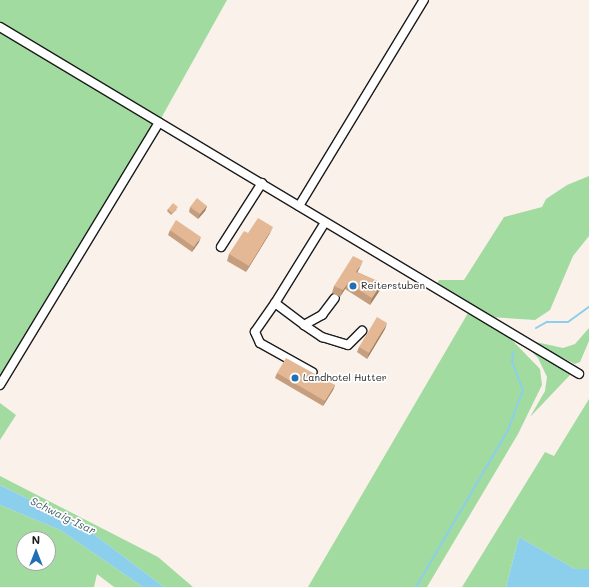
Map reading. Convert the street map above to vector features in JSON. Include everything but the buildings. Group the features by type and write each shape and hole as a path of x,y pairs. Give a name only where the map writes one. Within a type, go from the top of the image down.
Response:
{"lane":[{"path":"299,206 424,0"},
{"path":"0,27 262,183 299,206 324,224 579,374"},
{"path":"0,385 159,122"},
{"path":"222,247 262,183"},
{"path":"312,372 260,342 255,332 275,303 324,224"},
{"path":"304,325 322,315 335,298"},
{"path":"275,303 322,337 348,345 362,331"}],"green space":[{"path":"0,0 227,0 159,122 0,385"},
{"path":"589,176 589,236 573,256 550,310 535,320 489,317 436,285 439,280 464,280 504,217 542,207 546,199 567,185"},
{"path":"468,313 510,338 540,369 542,385 518,434 427,587 308,587"},
{"path":"589,328 589,341 580,362 575,364 527,340 563,348 575,344"},
{"path":"523,343 571,374 530,417 545,391 547,377 538,358"},
{"path":"589,399 589,569 575,569 519,537 506,587 462,587 545,452 554,456"},
{"path":"0,403 16,415 0,440"},
{"path":"0,476 158,557 193,587 164,587 83,526 0,485"},
{"path":"0,505 60,530 143,587 114,587 97,574 94,587 0,587"}],"water":[{"path":"0,485 83,526 164,587 143,587 60,530 0,505"},
{"path":"519,537 575,569 589,569 589,587 506,587"}],"waterway":[{"path":"536,328 547,322 568,322 589,307"},
{"path":"416,587 508,430 523,390 512,362 513,352"}],"place":[{"name":"Reiterstuben","path":"353,286"},
{"name":"Landhotel Hutter","path":"295,378"}],"water label":[{"name":"Schwaig-Isar","path":"63,516"}]}
